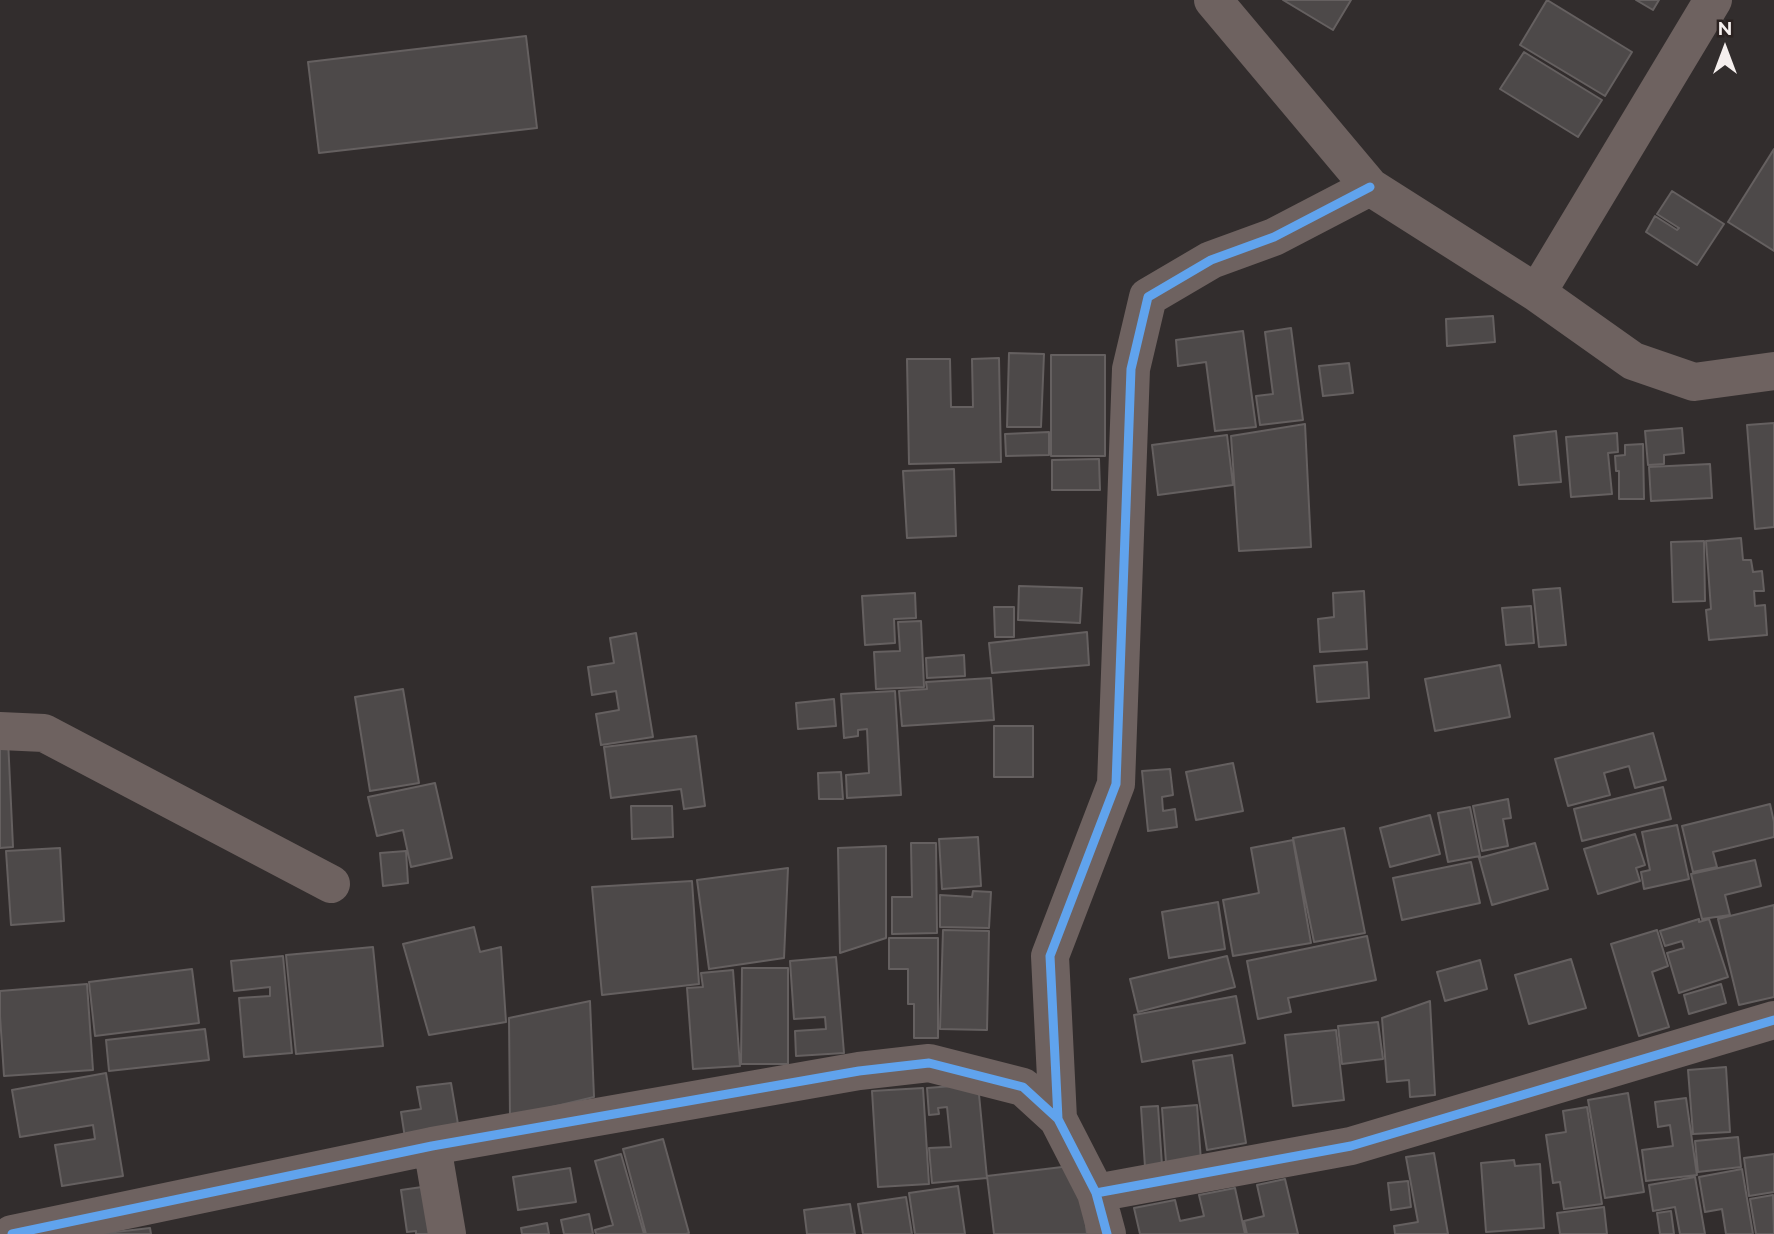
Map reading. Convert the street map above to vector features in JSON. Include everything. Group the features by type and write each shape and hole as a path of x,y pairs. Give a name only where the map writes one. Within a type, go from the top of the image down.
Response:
{"street":[{"path":"1213,0 1370,187 1537,293 1633,361 1694,382 1774,371"},
{"path":"1537,293 1713,0"},
{"path":"1058,1119 1050,956 1116,784 1131,369 1148,297 1211,260 1274,237 1370,187"},
{"path":"0,732 44,733 331,884"},
{"path":"1096,1192 1351,1146 1774,1020"},
{"path":"12,1234 432,1146 859,1071 929,1063 1023,1087 1058,1119 1096,1192 1107,1234"},
{"path":"432,1146 447,1234"}],"building":[{"path":"1283,0 1351,0 1333,30"},
{"path":"1547,0 1632,52 1605,96 1520,45"},
{"path":"1636,0 1659,0 1653,10"},
{"path":"526,36 537,128 319,153 308,62"},
{"path":"1524,52 1602,100 1578,137 1500,89"},
{"path":"1774,149 1774,251 1728,222"},
{"path":"1672,191 1724,224 1697,265 1646,232 1655,216 1677,230 1679,228 1657,214"},
{"path":"1493,316 1495,342 1447,346 1446,319"},
{"path":"1291,328 1303,420 1260,425 1256,396 1273,394 1265,332"},
{"path":"1243,331 1256,427 1215,431 1206,362 1178,366 1176,340"},
{"path":"1009,353 1044,354 1041,427 1007,427"},
{"path":"1051,355 1105,355 1105,456 1051,456"},
{"path":"999,358 1001,462 909,464 907,359 950,359 951,407 973,407 972,359"},
{"path":"1349,363 1353,393 1323,396 1319,366"},
{"path":"1774,423 1774,527 1755,529 1747,425"},
{"path":"1305,424 1311,547 1239,551 1231,436"},
{"path":"1682,428 1684,453 1664,455 1664,464 1648,465 1645,431"},
{"path":"1556,431 1561,482 1519,485 1514,436"},
{"path":"1049,432 1049,455 1006,456 1005,434"},
{"path":"1617,433 1618,452 1608,453 1612,494 1571,497 1566,437"},
{"path":"1227,435 1233,485 1158,495 1152,445"},
{"path":"1643,444 1644,499 1619,499 1619,471 1616,471 1615,456 1625,455 1625,445"},
{"path":"1099,459 1100,490 1052,490 1052,460"},
{"path":"1710,464 1712,498 1651,501 1649,467"},
{"path":"954,469 956,536 907,538 903,471"},
{"path":"1741,538 1743,560 1751,560 1753,572 1762,571 1764,591 1754,591 1755,606 1765,605 1767,635 1709,640 1706,610 1711,609 1706,541"},
{"path":"1704,541 1705,601 1673,602 1671,542"},
{"path":"1019,586 1082,588 1080,623 1018,620"},
{"path":"1560,588 1566,645 1539,647 1533,590"},
{"path":"1364,591 1367,649 1320,652 1318,619 1334,617 1333,593"},
{"path":"915,593 916,618 894,619 895,643 865,645 862,596"},
{"path":"1531,606 1534,643 1506,645 1502,608"},
{"path":"994,607 1014,607 1014,637 995,637"},
{"path":"921,621 924,687 876,689 874,652 900,651 898,622"},
{"path":"1087,632 1089,665 992,673 989,643"},
{"path":"636,633 653,737 601,745 596,714 619,710 616,691 592,695 588,667 614,663 610,638"},
{"path":"964,655 965,676 927,678 926,658"},
{"path":"1367,662 1369,698 1317,702 1314,666"},
{"path":"1500,665 1510,717 1435,731 1425,679"},
{"path":"991,678 994,720 902,726 899,691 927,689 926,682"},
{"path":"403,689 419,783 370,791 355,697"},
{"path":"895,691 901,795 847,798 846,775 869,773 867,729 858,730 858,736 844,738 841,694"},
{"path":"834,699 836,726 798,729 796,703"},
{"path":"994,726 1033,726 1033,777 994,777"},
{"path":"1653,733 1666,780 1635,788 1629,766 1604,773 1610,795 1568,806 1555,759"},
{"path":"696,736 705,806 684,809 681,789 611,798 604,747"},
{"path":"8,739 13,847 0,848 0,740"},
{"path":"1233,763 1243,811 1196,820 1186,772"},
{"path":"1170,769 1173,795 1162,797 1163,811 1175,809 1177,827 1148,831 1142,771"},
{"path":"841,772 843,799 819,799 818,773"},
{"path":"435,783 452,858 411,867 403,830 377,836 368,797"},
{"path":"1663,787 1671,819 1582,841 1574,809"},
{"path":"1508,799 1511,818 1503,819 1508,846 1482,851 1473,806"},
{"path":"1770,804 1774,837 1713,852 1717,867 1693,872 1682,826"},
{"path":"631,806 672,806 673,837 632,839"},
{"path":"1470,807 1480,856 1448,862 1438,813"},
{"path":"1430,815 1440,854 1390,867 1380,828"},
{"path":"1677,825 1689,879 1644,889 1641,872 1650,870 1642,832"},
{"path":"1344,828 1365,933 1314,942 1293,838"},
{"path":"1635,834 1645,865 1636,868 1640,881 1598,894 1584,849"},
{"path":"978,837 981,886 942,889 939,839"},
{"path":"1293,840 1311,943 1233,956 1223,900 1259,893 1251,848"},
{"path":"911,843 936,843 937,933 892,934 892,897 912,897"},
{"path":"1535,843 1548,889 1492,905 1479,858"},
{"path":"886,846 886,938 840,953 838,848"},
{"path":"60,848 64,921 11,925 6,851"},
{"path":"406,851 408,883 383,886 380,853"},
{"path":"1755,860 1761,886 1725,895 1730,915 1702,919 1691,874"},
{"path":"1471,862 1480,903 1402,920 1393,878"},
{"path":"788,868 784,958 709,969 697,880"},
{"path":"692,881 699,984 602,995 592,887"},
{"path":"973,891 991,892 989,928 940,927 940,895 972,897"},
{"path":"1218,902 1225,949 1169,958 1162,912"},
{"path":"1774,905 1774,997 1739,1005 1718,919"},
{"path":"1699,919 1699,922 1709,919 1728,977 1679,993 1667,953 1684,948 1682,941 1665,946 1660,931"},
{"path":"474,927 480,952 501,947 506,1022 429,1035 403,944"},
{"path":"943,930 989,931 987,1030 940,1029"},
{"path":"1657,930 1668,966 1652,972 1669,1027 1639,1036 1611,944"},
{"path":"1367,936 1376,980 1288,998 1291,1012 1258,1019 1247,961"},
{"path":"889,938 938,938 938,1038 914,1038 914,1004 908,1004 908,969 889,969"},
{"path":"373,947 383,1046 296,1054 286,955"},
{"path":"283,956 292,1053 244,1057 239,998 270,996 270,987 234,991 231,961"},
{"path":"1227,956 1235,987 1138,1012 1130,979"},
{"path":"836,957 844,1053 796,1056 795,1031 826,1029 825,1017 794,1019 790,961"},
{"path":"1571,959 1586,1008 1529,1024 1515,975"},
{"path":"1480,960 1487,989 1445,1001 1437,972"},
{"path":"742,968 788,968 788,1064 741,1064"},
{"path":"192,969 199,1023 95,1036 89,982"},
{"path":"733,970 740,1066 693,1069 687,988 703,987 701,973"},
{"path":"87,984 93,1070 4,1076 0,991"},
{"path":"1721,984 1726,1003 1689,1014 1684,995"},
{"path":"1236,996 1245,1043 1142,1062 1134,1015"},
{"path":"590,1001 594,1097 510,1117 509,1018"},
{"path":"1430,1001 1435,1095 1410,1097 1409,1080 1387,1082 1382,1018"},
{"path":"1378,1022 1383,1059 1342,1064 1338,1026"},
{"path":"205,1029 209,1060 109,1071 106,1040"},
{"path":"1336,1030 1344,1100 1293,1106 1285,1035"},
{"path":"1232,1055 1246,1143 1207,1150 1193,1061"},
{"path":"1726,1067 1730,1132 1693,1134 1688,1070"},
{"path":"106,1073 123,1176 62,1186 55,1145 95,1139 93,1125 20,1137 12,1090"},
{"path":"451,1083 459,1130 405,1138 401,1112 421,1109 417,1087"},
{"path":"978,1084 987,1178 932,1183 929,1148 951,1147 947,1107 938,1108 939,1114 929,1115 927,1088"},
{"path":"923,1088 929,1184 878,1187 872,1091"},
{"path":"1628,1093 1644,1192 1605,1198 1588,1100"},
{"path":"1686,1098 1697,1175 1646,1181 1642,1150 1673,1146 1670,1125 1658,1127 1655,1102"},
{"path":"1197,1105 1201,1161 1166,1163 1162,1108"},
{"path":"1158,1106 1162,1165 1145,1167 1141,1107"},
{"path":"1587,1107 1602,1204 1564,1209 1560,1182 1553,1183 1546,1135 1566,1132 1563,1111"},
{"path":"1738,1137 1741,1167 1698,1172 1695,1141"},
{"path":"663,1139 689,1233 686,1234 646,1234 623,1149"},
{"path":"1434,1153 1448,1234 1395,1234 1394,1226 1418,1222 1406,1157"},
{"path":"621,1154 644,1234 596,1234 595,1230 613,1225 595,1161"},
{"path":"1774,1154 1774,1192 1749,1196 1744,1158"},
{"path":"1514,1160 1515,1166 1540,1164 1544,1228 1486,1232 1481,1163"},
{"path":"1079,1165 1087,1234 994,1234 987,1176"},
{"path":"570,1168 576,1202 518,1210 513,1177"},
{"path":"1742,1169 1753,1234 1726,1234 1722,1209 1705,1212 1699,1177"},
{"path":"1695,1177 1705,1234 1680,1234 1675,1207 1653,1211 1649,1185"},
{"path":"1285,1179 1298,1234 1247,1234 1244,1221 1264,1216 1257,1185"},
{"path":"1408,1181 1411,1207 1391,1210 1388,1183"},
{"path":"429,1186 436,1234 407,1232 401,1190"},
{"path":"958,1186 965,1234 915,1234 909,1193"},
{"path":"1235,1188 1245,1234 1140,1234 1134,1208 1175,1200 1180,1221 1204,1216 1199,1195"},
{"path":"1773,1195 1774,1234 1756,1234 1750,1199"},
{"path":"906,1197 912,1234 863,1234 858,1204"},
{"path":"850,1204 855,1234 807,1234 804,1210"},
{"path":"1604,1207 1607,1234 1560,1234 1557,1213"},
{"path":"1671,1211 1674,1234 1660,1234 1657,1213"},
{"path":"589,1214 593,1234 564,1234 561,1220"},
{"path":"547,1223 549,1234 522,1234 521,1228"},
{"path":"150,1228 151,1234 98,1234"}],"cycle path":[{"path":"1058,1119 1050,956 1116,784 1131,369 1148,297 1211,260 1274,237 1370,187"},
{"path":"1096,1193 1351,1146 1774,1020"},
{"path":"12,1234 432,1146 859,1071 929,1063 1023,1087 1058,1119 1096,1193 1107,1234"}]}
